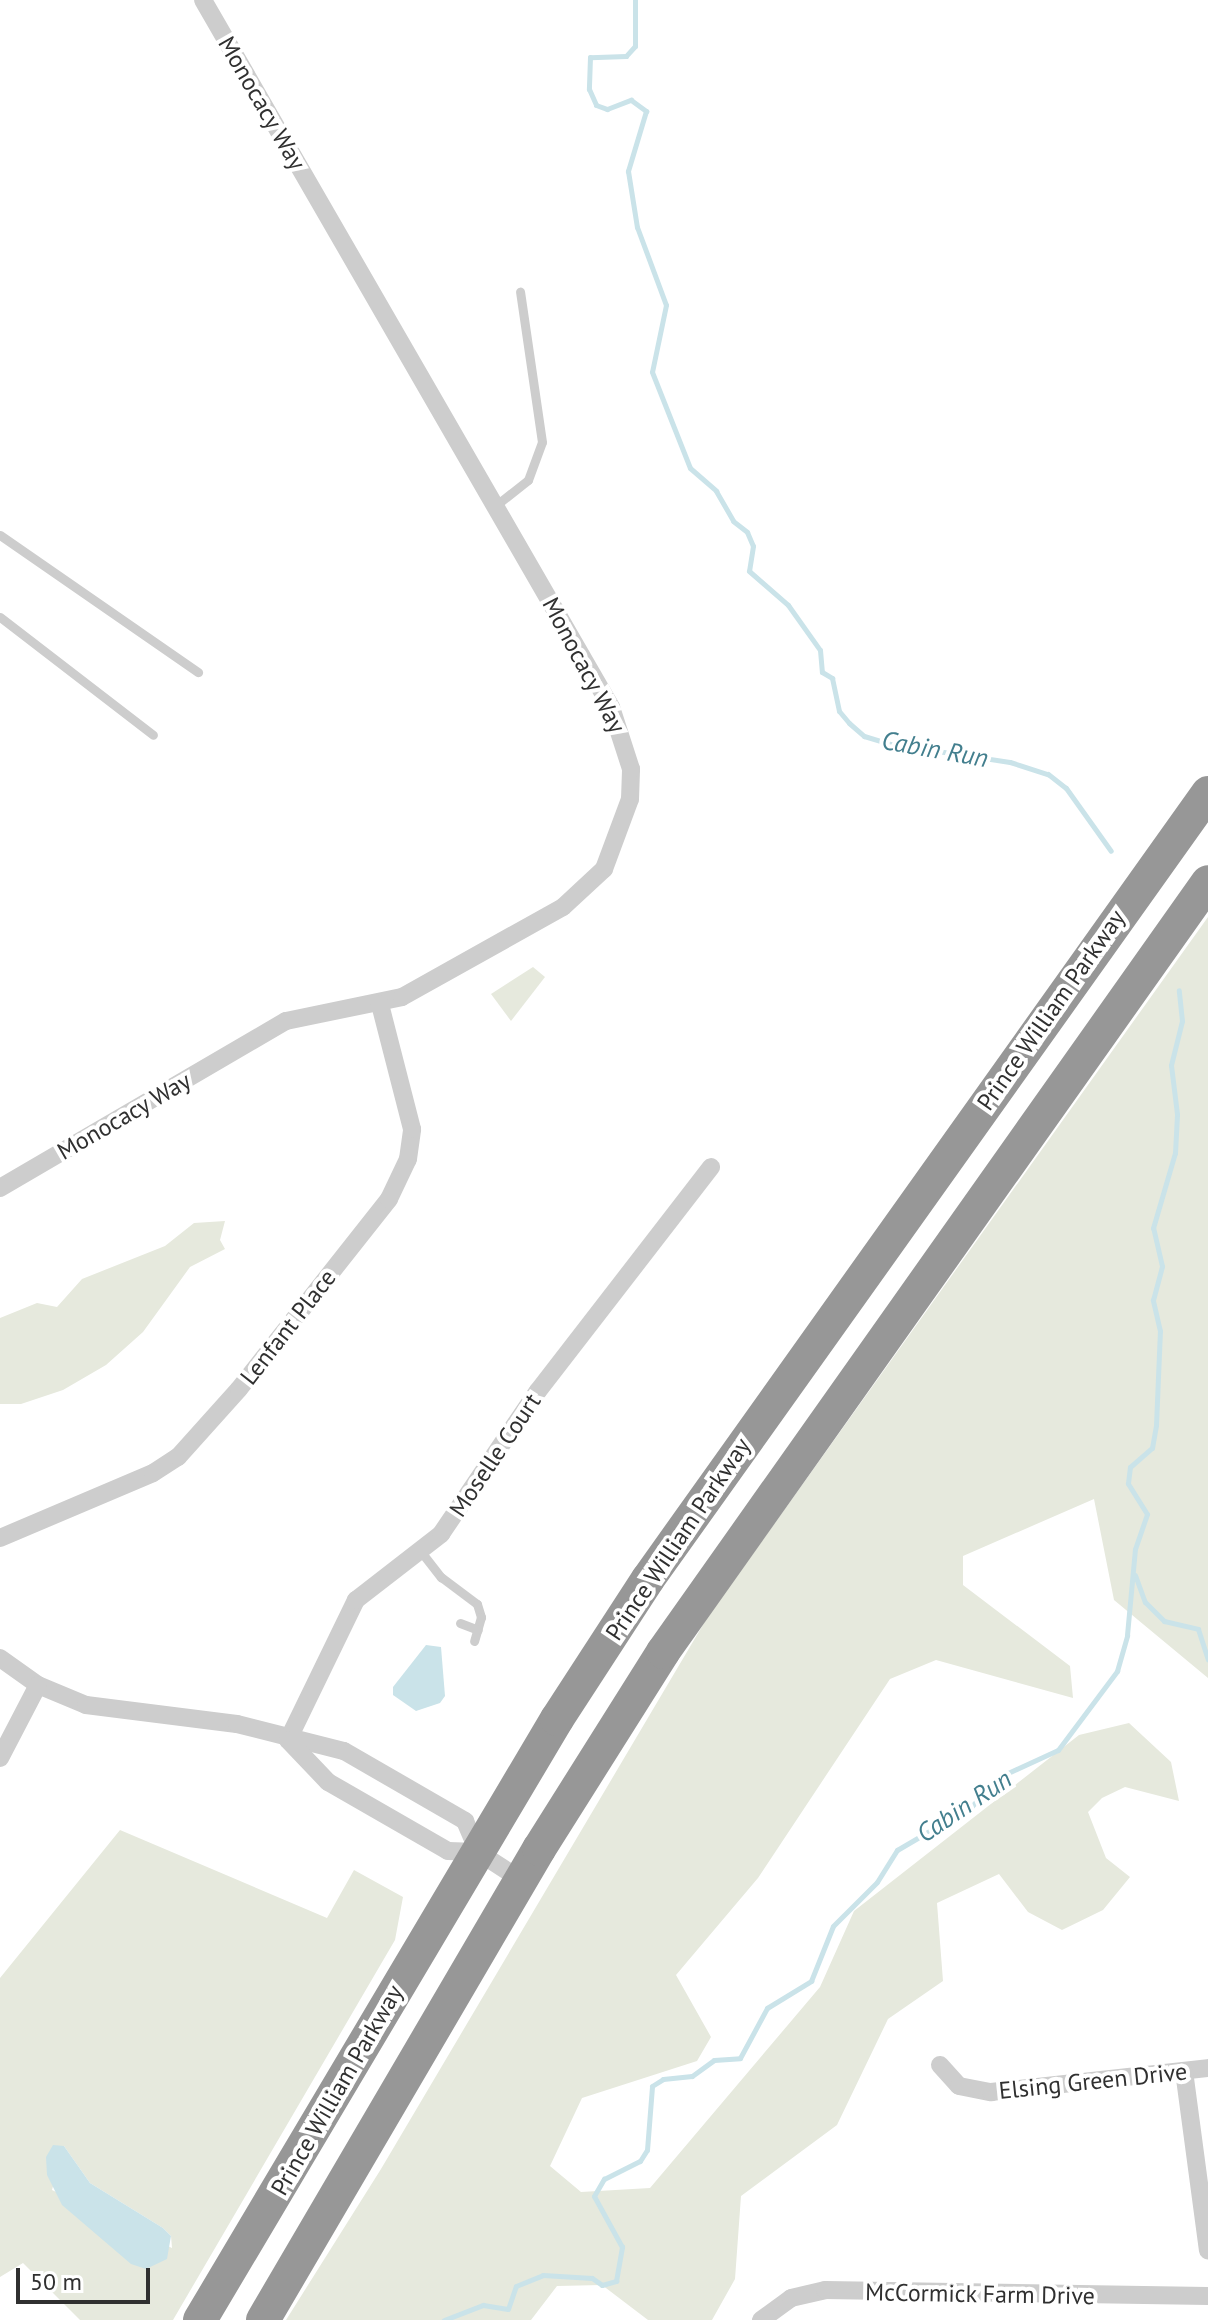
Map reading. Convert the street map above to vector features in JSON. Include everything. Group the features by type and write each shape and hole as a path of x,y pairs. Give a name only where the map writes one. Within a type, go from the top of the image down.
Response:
{"highway":[{"name":"Prince William Parkway","path":"200,2320 478,1852 648,1579 1208,793"},
{"name":"Prince William Parkway","path":"263,2320 521,1880 735,1543 1208,882"}],"street":[{"name":"Monocacy Way","path":"0,1188 286,1021 308,1013 380,1004 427,984 582,893 604,869 625,823 631,769 623,734 203,0"},
{"name":"Lenfant Place","path":"0,1538 153,1473 178,1457 239,1389 389,1199 408,1159 412,1129 380,1004"},
{"name":"Moselle Court","path":"288,1740 356,1600 380,1578 422,1553 538,1391 711,1167"},
{"path":"0,1658 38,1685 111,1711 237,1724 288,1740 344,1751 465,1821 478,1852"},
{"path":"0,1758 38,1685"},
{"path":"288,1740 328,1782 448,1851 478,1852 521,1880"},
{"name":"Elsing Green Drive","path":"940,2065 959,2086 991,2092 1208,2068"},
{"path":"1184,2071 1208,2250"},
{"name":"McCormick Farm Drive","path":"761,2320 791,2298 825,2290 1208,2296"}],"lane":[{"path":"495,506 528,480 542,442 520,292"},
{"path":"0,535 198,672"},
{"path":"0,617 153,735"},
{"path":"422,1553 437,1572 477,1604 478,1630 474,1641"},
{"path":"460,1623 478,1630"}],"shaded area":[{"path":"1208,917 1208,1678 1114,1600 1094,1499 963,1556 963,1585 1070,1666 1073,1698 936,1660 890,1679 758,1878 676,1975 711,2037 697,2061 582,2098 550,2166 581,2192 650,2188 820,1987 854,1911 1079,1735 1129,1723 1171,1762 1179,1801 1125,1787 1102,1798 1088,1812 1106,1858 1130,1877 1103,1910 1062,1930 1028,1912 999,1874 937,1903 943,1981 888,2019 837,2125 741,2196 735,2279 712,2320 648,2320 602,2285 557,2286 531,2320 286,2320 381,2169 707,1618"},
{"path":"533,967 545,977 511,1021 491,994"},
{"path":"225,1221 220,1240 225,1249 190,1267 143,1332 106,1365 63,1390 21,1404 0,1404 0,1318 37,1303 57,1307 82,1279 165,1246 194,1223"},
{"path":"120,1830 327,1918 354,1870 403,1897 395,1940 173,2320 80,2320 23,2263 0,2277 0,1978","holes":["64,2146 90,2183 163,2228 171,2236 172,2248 52,2190"]}],"water":[{"path":"426,1645 441,1647 445,1696 440,1703 416,1711 393,1695 393,1687"},
{"path":"53,2145 64,2146 90,2183 171,2236 167,2259 146,2269 131,2264 62,2205 47,2175 46,2157"}],"waterway":[{"name":"Cabin Run","path":"635,0 635,46 626,56 590,57 589,89 596,105 607,109 631,100 646,111 628,171 637,227 666,305 652,372 690,468 716,491 733,521 747,532 753,546 749,571 788,605 820,650 822,672 832,678 839,711 849,723 864,736 891,744 1010,762 1048,774 1066,788 1111,851"},
{"name":"Cabin Run","path":"444,2320 483,2305 508,2309 516,2286 543,2275 592,2278 602,2285 616,2281 622,2247 594,2196 604,2179 640,2161 647,2150 652,2086 663,2079 692,2076 714,2060 740,2058 767,2008 811,1981 833,1926 877,1882 897,1850 972,1806 997,1778 1058,1750 1117,1671 1127,1635 1135,1549 1147,1514 1128,1483 1130,1467 1152,1448 1156,1425 1160,1331 1153,1300 1162,1266 1153,1228 1175,1153 1177,1114 1171,1065 1182,1021 1179,990"},
{"path":"1135,1575 1145,1602 1164,1621 1198,1629 1208,1659"}]}
